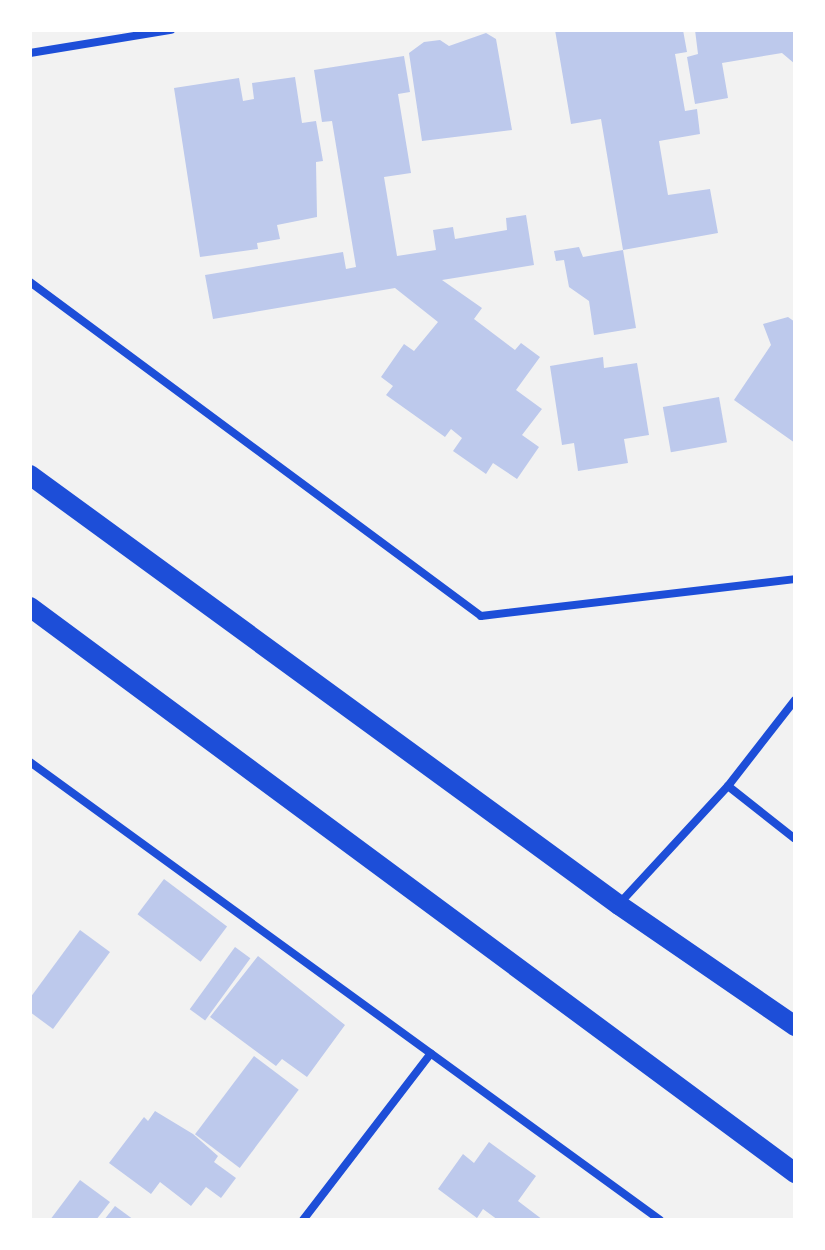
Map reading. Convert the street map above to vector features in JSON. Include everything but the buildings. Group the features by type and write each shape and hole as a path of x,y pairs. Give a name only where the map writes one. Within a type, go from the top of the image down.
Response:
{"main road":[{"path":"30,475 619,905 795,1026"},
{"path":"30,607 795,1173"}],"street":[{"path":"30,53 171,30"},
{"path":"30,282 481,616 795,579"},
{"path":"619,905 728,786 795,700"},
{"path":"30,762 660,1220"},
{"path":"728,786 795,839"},
{"path":"303,1220 431,1053"}]}
